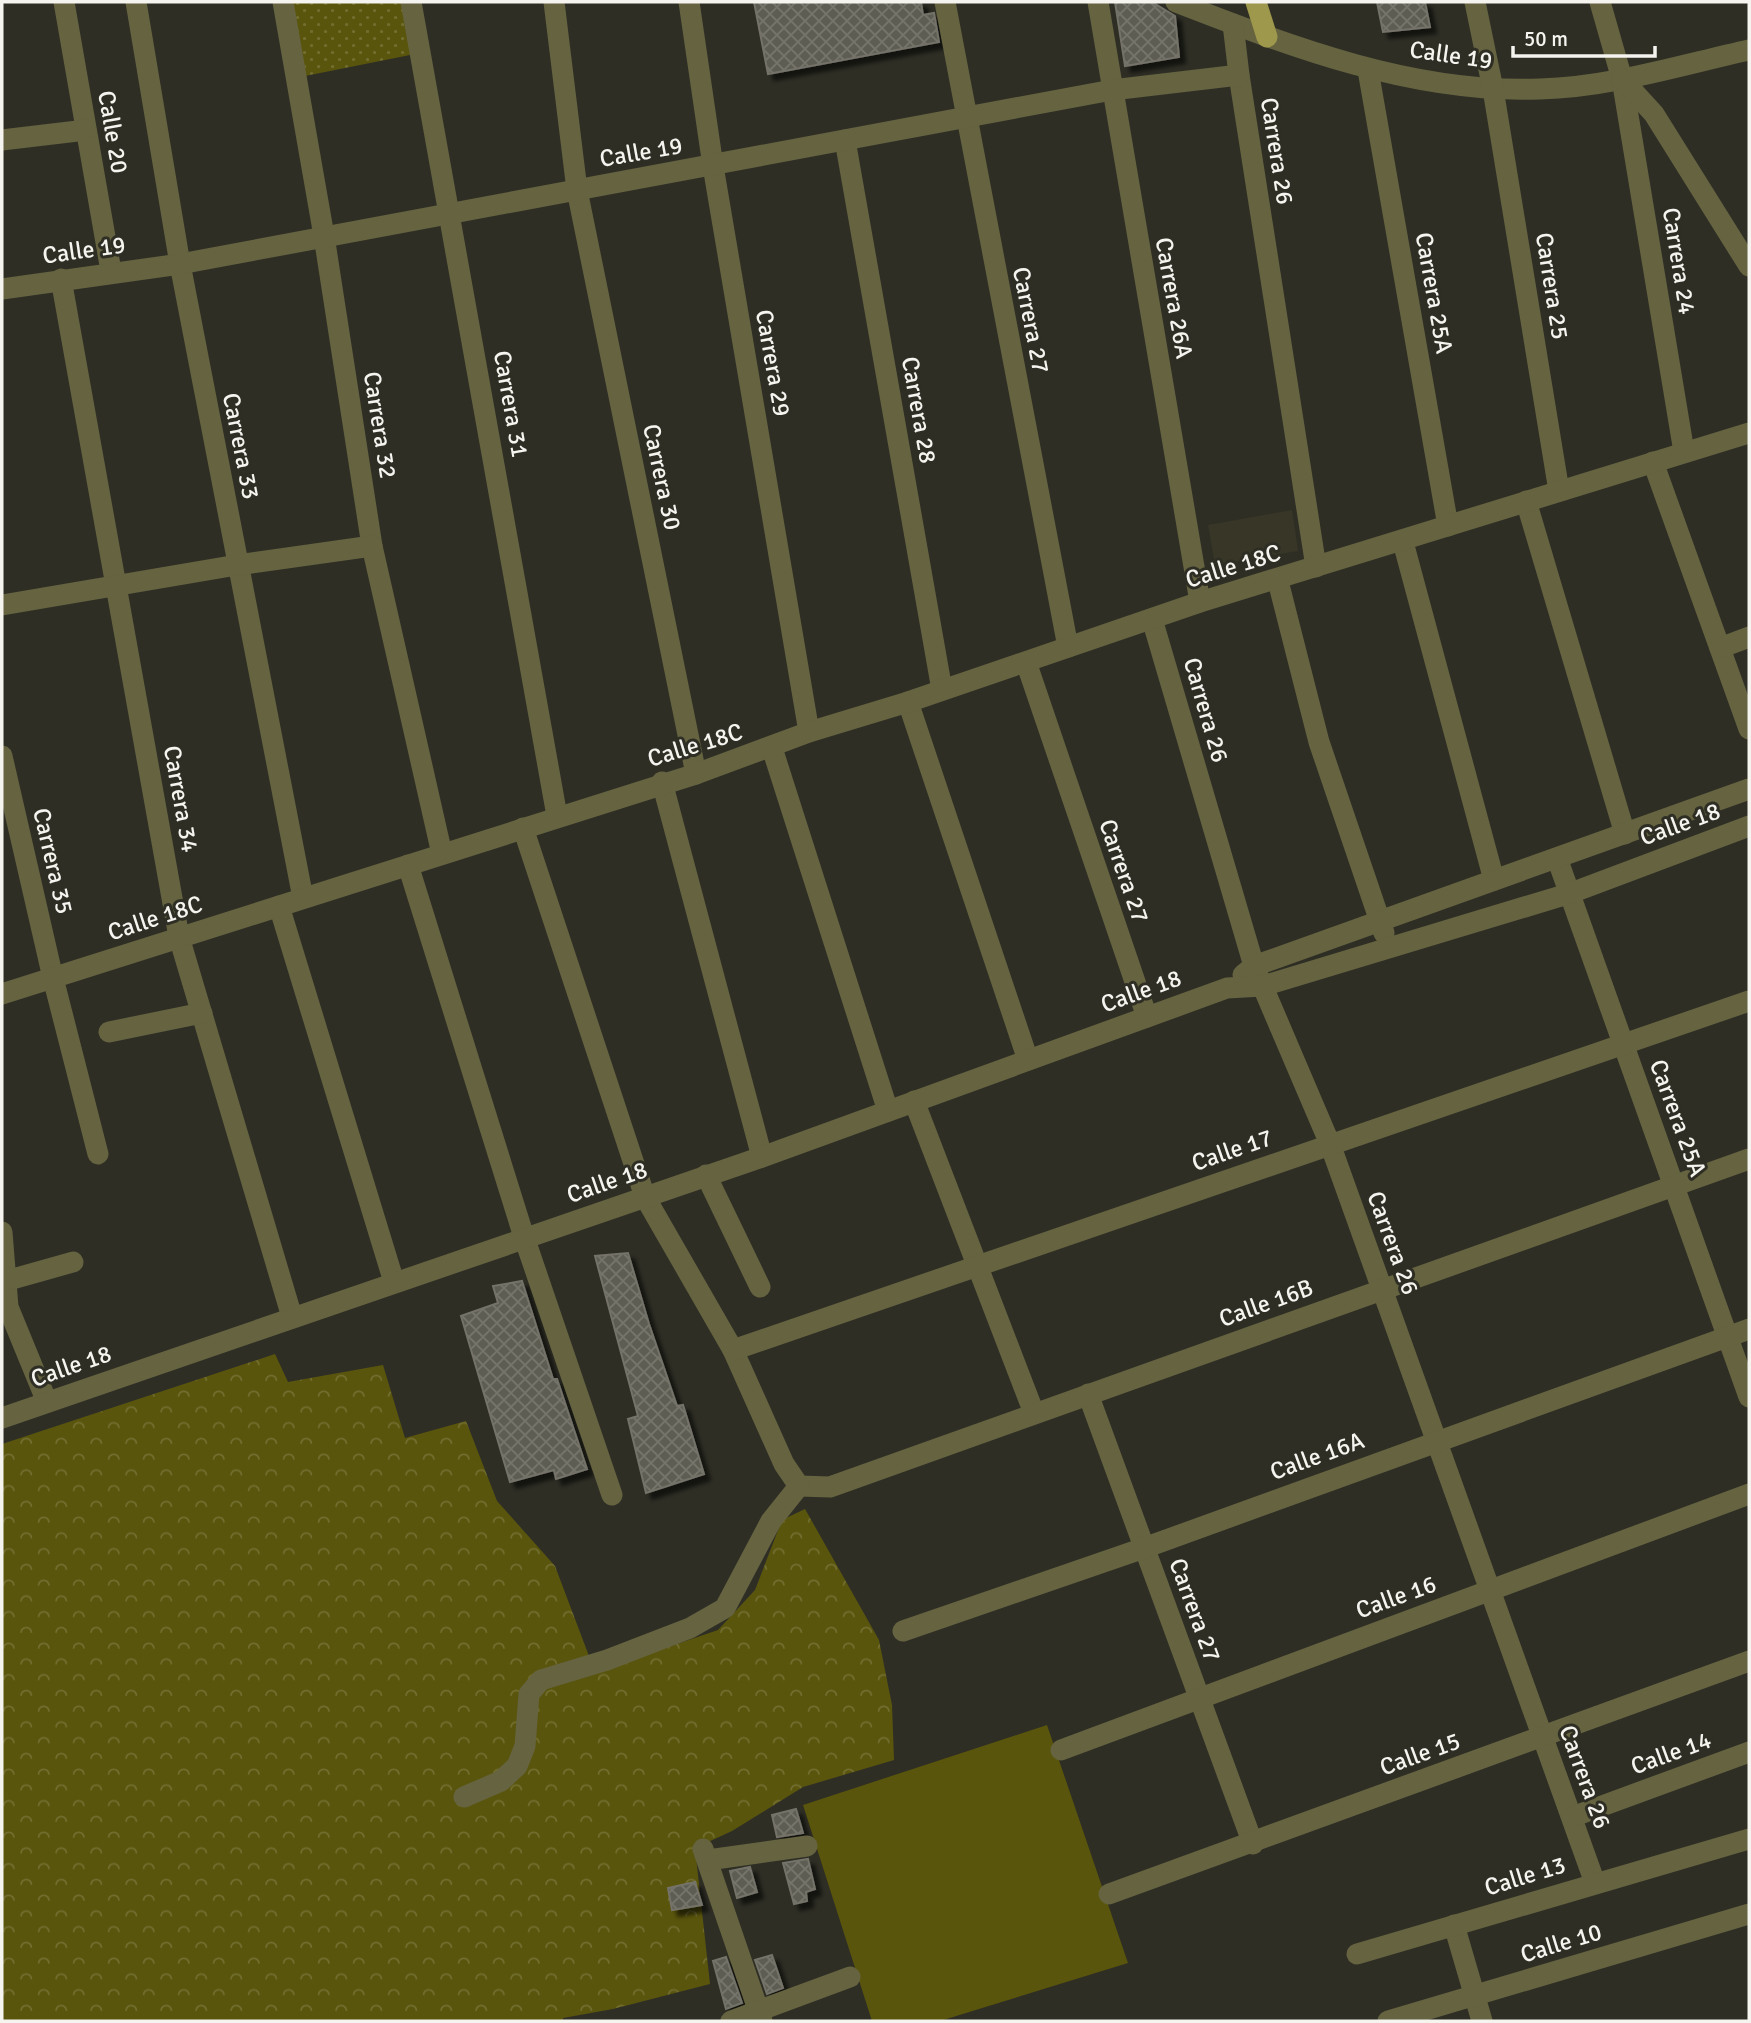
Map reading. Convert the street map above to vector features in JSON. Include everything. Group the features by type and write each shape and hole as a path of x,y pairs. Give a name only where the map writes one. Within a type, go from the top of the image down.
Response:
{"main road":[{"path":"1256,2 1266,37"}],"street":[{"name":"Calle 20","path":"64,2 111,271"},
{"name":"Carrera 33","path":"136,2 180,264 303,898"},
{"name":"Carrera 32","path":"283,2 324,236 372,546 442,854"},
{"name":"Carrera 31","path":"411,2 557,816"},
{"name":"Carrera 30","path":"554,2 577,190 696,774"},
{"name":"Carrera 29","path":"689,2 713,166 809,732"},
{"name":"Carrera 27","path":"945,2 1068,647"},
{"name":"Carrera 26A","path":"1098,2 1200,603"},
{"name":"Calle 19","path":"1176,2 1266,37 1368,69 1493,89 1543,89 1622,79 1749,50"},
{"name":"Carrera 25","path":"1475,2 1493,89 1559,491"},
{"name":"Carrera 24","path":"1600,2 1622,79 1684,452"},
{"path":"1233,24 1239,75"},
{"name":"Carrera 25A","path":"1368,69 1448,526"},
{"name":"Calle 19","path":"2,289 111,271 180,264 1112,90 1239,75"},
{"name":"Carrera 26","path":"1239,75 1316,567"},
{"path":"1622,79 1654,114 1749,267"},
{"path":"2,140 86,130"},
{"name":"Carrera 28","path":"845,140 942,690"},
{"name":"Carrera 34","path":"61,279 179,937 292,1317"},
{"name":"Calle 18C","path":"2,994 662,782 696,774 772,748 809,732 908,702 1152,618 1749,433"},
{"path":"1653,462 1749,729"},
{"name":"Calle 18","path":"1526,501 1625,834"},
{"path":"1403,542 1494,880"},
{"path":"2,605 237,565 372,546"},
{"path":"1278,581 1319,743 1389,949"},
{"name":"Carrera 26","path":"1152,618 1254,966 1330,1144 1595,1883"},
{"path":"1720,648 1749,637"},
{"name":"Carrera 27","path":"1026,662 1147,1017"},
{"path":"908,702 1028,1060"},
{"path":"772,748 888,1111"},
{"name":"Carrera 35","path":"2,756 53,978 98,1154"},
{"path":"662,782 762,1157"},
{"name":"Calle 18","path":"1227,988 1254,966 1749,789"},
{"name":"Calle 18","path":"2,1418 762,1157 1227,988 1263,986 1571,893 1749,826"},
{"path":"464,1797 501,1781 517,1766 525,1746 529,1694 541,1679 590,1667 690,1628 725,1608 771,1521 799,1486 784,1464 733,1350 645,1197 523,828"},
{"name":"Carrera 25A","path":"1557,858 1749,1397"},
{"path":"408,865 524,1237 612,1495"},
{"path":"279,906 394,1282"},
{"name":"Calle 17","path":"733,1350 1749,1001"},
{"path":"109,1032 202,1013"},
{"path":"914,1101 1034,1413"},
{"name":"Calle 16B","path":"799,1486 830,1486 1749,1159"},
{"path":"706,1175 760,1287"},
{"path":"2,1232 8,1307 47,1402"},
{"path":"4,1281 73,1262"},
{"name":"Calle 16A","path":"903,1631 1144,1548 1436,1440 1749,1329"},
{"name":"Carrera 27","path":"1088,1394 1252,1844"},
{"name":"Calle 16","path":"1061,1750 1749,1494"},
{"name":"Calle 15","path":"1109,1894 1749,1661"},
{"name":"Calle 14","path":"1572,1817 1749,1752"},
{"name":"Calle 13","path":"1357,1954 1749,1839"},
{"path":"761,2016 706,1854 807,1846"},
{"name":"Calle 10","path":"1388,2021 1749,1914"},
{"path":"1454,1925 1482,2021"},
{"path":"731,2021 761,2016 850,1977"}],"shaded area":[{"path":"1292,510 1298,551 1215,565 1208,525"}],"green space":[{"path":"286,2 406,2 415,54 300,77"},
{"path":"275,1354 288,1382 383,1365 405,1438 466,1421 497,1501 555,1566 595,1672 718,1630 755,1590 782,1520 805,1509 879,1640 892,1705 894,1760 803,1787 732,1831 695,1848 710,1984 613,2009 563,2018 563,2021 2,2021 2,1444"},
{"path":"1047,1725 1128,1963 940,2021 872,2021 803,1805"}],"building":[{"path":"754,2 921,2 923,15 934,13 939,42 768,74"},
{"path":"1115,2 1152,2 1175,16 1179,57 1125,66"},
{"path":"1377,2 1425,2 1430,27 1383,32"},
{"path":"628,1253 677,1406 683,1405 704,1474 646,1493 628,1419 638,1416 595,1256"},
{"path":"522,1281 553,1379 557,1379 587,1469 556,1479 554,1470 510,1482 461,1316 498,1303 493,1286"},
{"path":"796,1809 803,1833 777,1837 772,1815"},
{"path":"808,1859 815,1889 806,1892 807,1901 794,1904 783,1863"},
{"path":"750,1867 757,1892 737,1898 730,1871"},
{"path":"695,1882 702,1905 672,1910 668,1888"},
{"path":"772,1955 783,1988 767,1994 755,1960"},
{"path":"726,1957 742,2003 726,2009 713,1961"}]}
